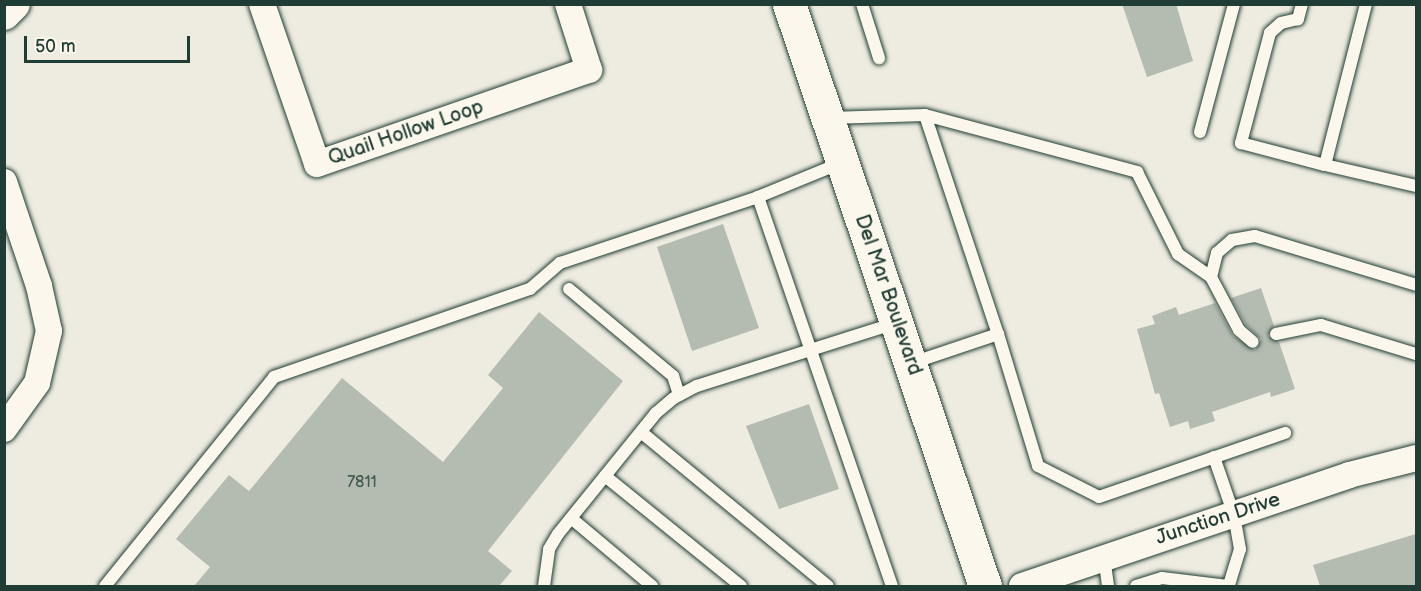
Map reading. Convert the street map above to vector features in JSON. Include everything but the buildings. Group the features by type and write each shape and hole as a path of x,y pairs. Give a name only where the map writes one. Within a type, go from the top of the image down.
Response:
{"main road":[{"name":"Del Mar Boulevard","path":"789,4 985,586"}],"street":[{"path":"4,14 15,4"},
{"name":"Quail Hollow Loop","path":"262,4 317,164 589,70 568,4"},
{"path":"4,182 39,286 49,331 38,383 4,429"},
{"name":"Junction Drive","path":"1022,586 1104,556 1390,462 1416,458"}],"lane":[{"path":"862,4 879,58"},
{"path":"1222,4 1229,24"},
{"path":"1200,132 1234,4"},
{"path":"1302,4 1298,19 1281,23 1270,33 1241,144 1416,186"},
{"path":"1325,165 1366,4"},
{"path":"925,115 998,334 1038,466 1099,497 1285,433"},
{"path":"827,118 925,115 1137,172 1178,254 1211,277 1239,330 1253,342"},
{"path":"105,586 274,377 530,289 560,263 758,197 843,162"},
{"path":"758,197 892,586"},
{"path":"1211,277 1217,253 1232,240 1255,236 1416,285"},
{"path":"569,289 673,376 679,395"},
{"path":"546,586 549,549 571,518 656,413 679,395 897,322"},
{"path":"1276,334 1321,326 1416,354"},
{"path":"911,364 998,334"},
{"path":"641,432 828,586"},
{"path":"1136,586 1162,578 1196,584 1228,586 1240,549 1234,514 1214,457"},
{"path":"605,476 741,586"},
{"path":"571,518 652,586"},
{"path":"1104,556 1108,586"}]}
